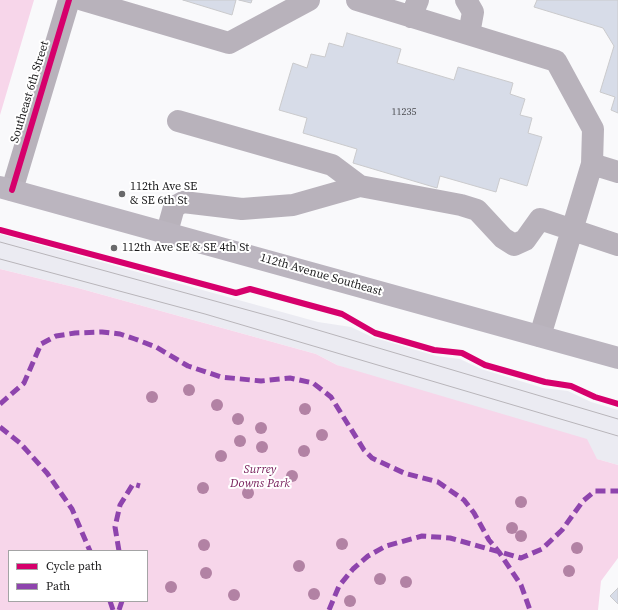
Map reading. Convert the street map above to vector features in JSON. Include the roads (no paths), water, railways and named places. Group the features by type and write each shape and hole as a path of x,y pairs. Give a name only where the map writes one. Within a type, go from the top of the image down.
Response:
{"main road":[{"name":"112th Avenue Southeast","path":"6,188 618,358"}],"street":[{"name":"Southeast 6th Street","path":"6,188 69,0"},
{"path":"83,0 229,43 309,0"},
{"path":"356,0 415,9 469,34 556,61 593,129 592,164 540,336"},
{"path":"466,0 473,12 469,34"},
{"path":"178,121 332,165 360,186 461,205 477,210 503,238 514,245 525,240 540,219 618,245"},
{"path":"592,164 618,172"},
{"path":"167,232 174,207 183,202 242,210 293,205 360,186"}],"tram line":[{"path":"0,242 284,320 618,419"},
{"path":"0,259 205,314 618,436"}],"place":[{"name":"112th Ave SE & SE 6th St","path":"122,194"},
{"name":"112th Ave SE & SE 4th St","path":"114,248"}],"park label":[{"name":"Surrey Downs Park","path":"260,477"}]}
